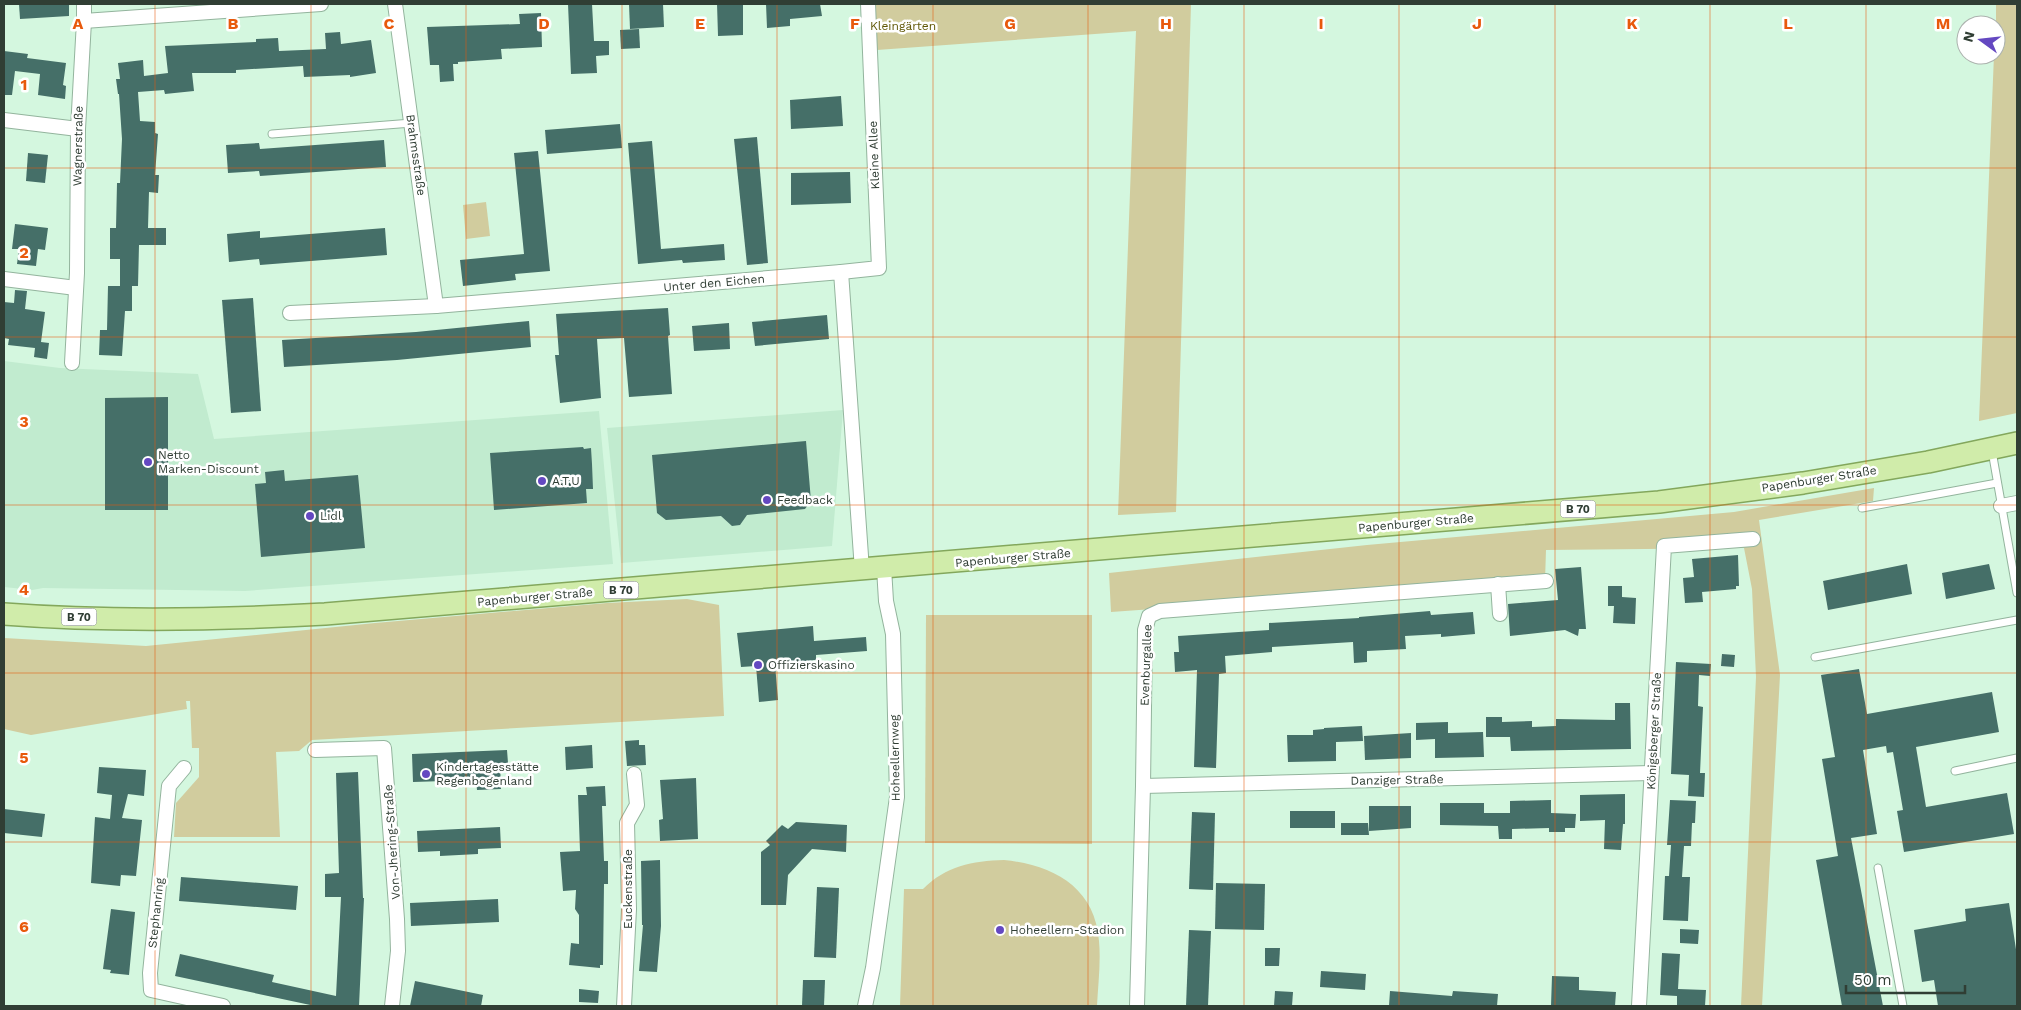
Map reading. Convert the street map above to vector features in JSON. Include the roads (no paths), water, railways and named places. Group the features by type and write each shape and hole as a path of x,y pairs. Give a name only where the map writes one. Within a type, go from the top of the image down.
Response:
{"main road":[{"name":"Papenburger Straße","path":"4,614 176,619 286,616 862,570 1659,502 1803,483 1928,462 2017,443"}],"street":[{"name":"Wagnerstraße","path":"72,363 76,288 78,129 84,4"},
{"path":"84,21 321,4"},
{"name":"Brahmsstraße","path":"395,4 436,306"},
{"name":"Kleine Allee","path":"842,272 879,268 868,4"},
{"path":"4,120 78,129"},
{"path":"842,272 862,570"},
{"name":"Unter den Eichen","path":"290,313 436,306 842,272"},
{"path":"4,279 76,288"},
{"path":"2001,506 2017,502"},
{"name":"Königsberger Straße","path":"1639,1006 1664,546 1753,539"},
{"name":"Hoheellernweg","path":"865,1006 873,968 897,797 892,634 886,601 884,568"},
{"name":"Evenburgallee","path":"1137,1006 1145,630 1146,623 1154,612 1546,581"},
{"path":"1498,584 1500,614"},
{"name":"Von-Jhering-Straße","path":"314,750 384,748 398,951 392,1006"},
{"name":"Stephanring","path":"184,768 169,786 150,973 151,990 223,1006"},
{"name":"Euckenstraße","path":"624,1006 629,908 627,823 637,805 634,774"},
{"name":"Danziger Straße","path":"1143,786 1651,774"}],"lane":[{"path":"272,134 412,123"},
{"path":"1991,448 2017,593"},
{"path":"1862,508 1997,483"},
{"path":"1815,657 2017,620"},
{"path":"1954,771 2017,758"},
{"path":"1878,868 1903,1006"}],"place":[{"name":"Netto Marken-Discount","path":"148,462"},
{"name":"A.T.U","path":"542,481"},
{"name":"Feedback","path":"767,500"},
{"name":"Lidl","path":"310,516"},
{"name":"Offizierskasino","path":"758,665"},
{"name":"Kindertagesstätte Regenbogenland","path":"426,774"},
{"name":"Hoheellern-Stadion","path":"1000,930"}],"park label":[{"name":"Kleingärten","path":"903,26"}]}
